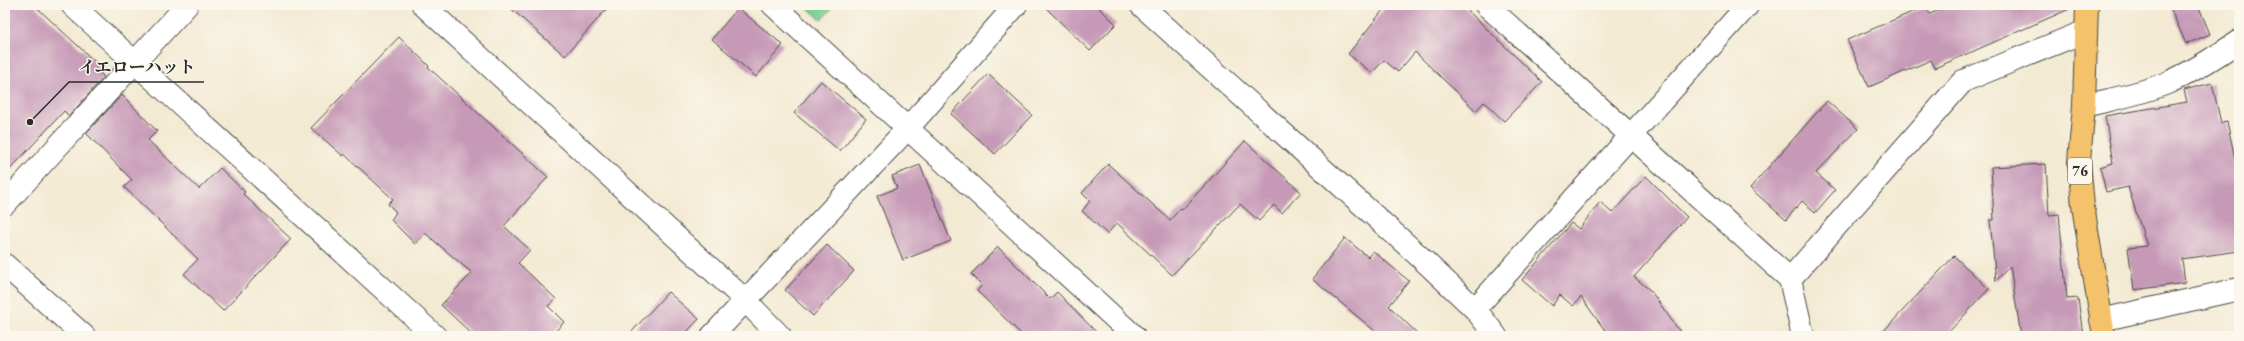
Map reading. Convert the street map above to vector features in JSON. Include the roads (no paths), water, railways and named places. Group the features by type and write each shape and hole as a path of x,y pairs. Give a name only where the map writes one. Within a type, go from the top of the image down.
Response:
{"main road":[{"name":"76","path":"2087,5 2084,106 2079,161 2083,206 2102,328"}],"street":[{"path":"72,5 435,336"},
{"path":"5,204 187,5"},
{"path":"424,5 744,300 780,336"},
{"path":"773,5 1134,336"},
{"path":"712,336 744,300 908,128 1016,5"},
{"path":"1141,5 1475,309 1496,336"},
{"path":"1486,5 1629,136 1790,279 1803,336"},
{"path":"1475,309 1748,5"},
{"path":"1790,279 1963,81 2086,31"},
{"path":"2084,106 2133,94 2167,83 2217,56 2239,40"},
{"path":"5,265 84,336"},
{"path":"2102,328 2239,289"}],"place":[{"name":"イエローハット","path":"30,122"}]}
